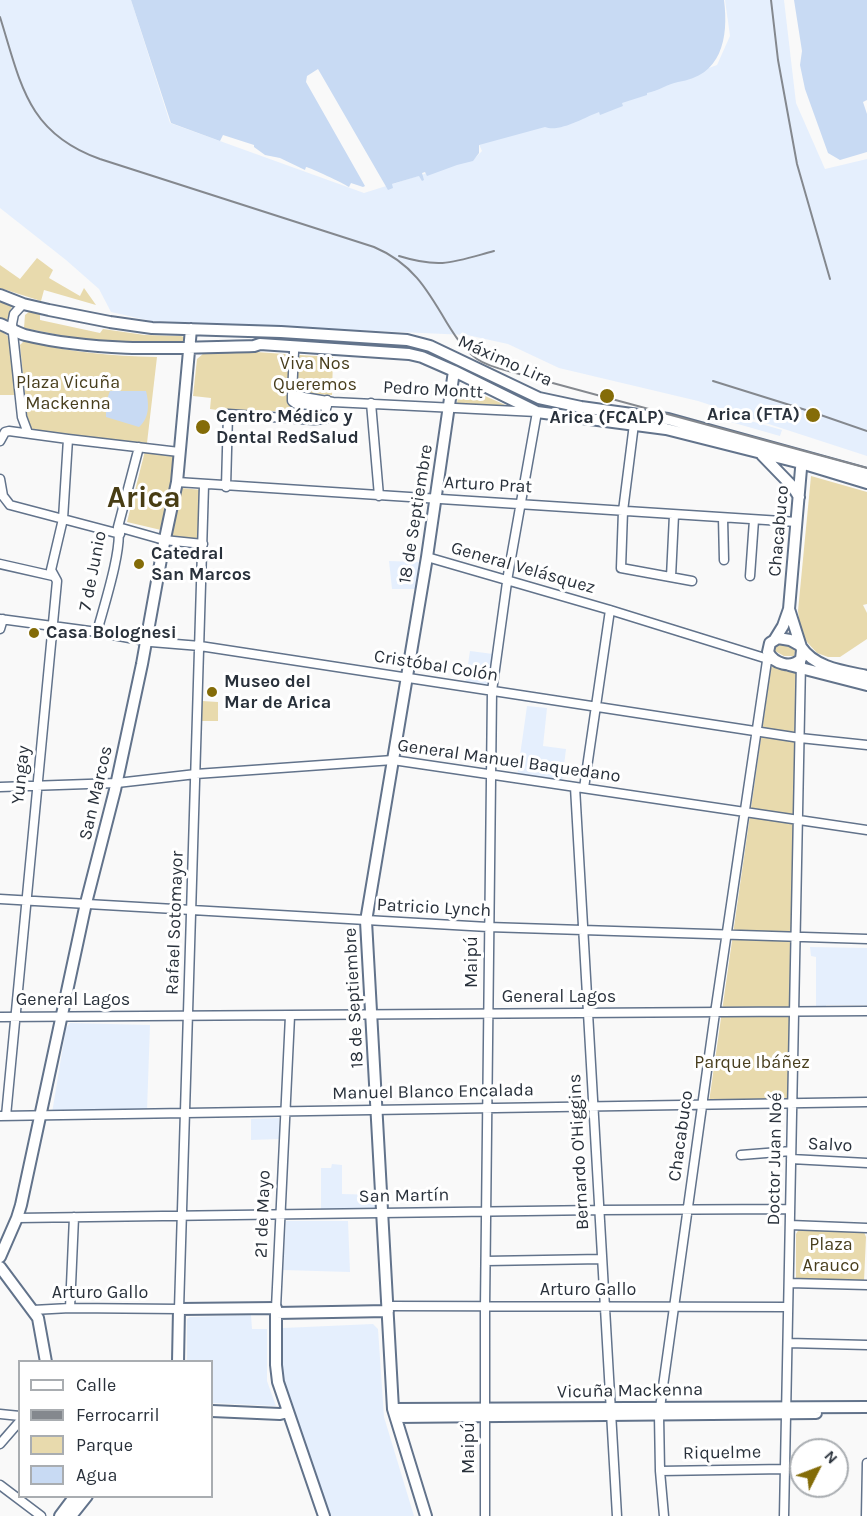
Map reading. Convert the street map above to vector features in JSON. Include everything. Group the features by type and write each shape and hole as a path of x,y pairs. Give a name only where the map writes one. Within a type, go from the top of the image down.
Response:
{"main road":[{"path":"0,295 23,304 110,322 152,328 191,329"},
{"path":"0,324 23,334 100,346 190,349"},
{"name":"San Marcos","path":"0,1257 17,1218 86,903 117,783 177,482 191,329"},
{"name":"Máximo Lira","path":"191,329 407,340 430,346 539,398 581,407 668,419 801,460"},
{"name":"Máximo Lira","path":"190,349 260,344 409,354 454,371 537,412 666,429 760,453 801,460"},
{"name":"Máximo Lira","path":"254,346 260,350 331,354 336,348"},
{"name":"18 de Septiembre","path":"426,1516 395,1413 366,921 427,557 454,371"},
{"path":"760,453 793,487 799,497"},
{"path":"801,460 867,474"},
{"path":"801,460 867,483"},
{"name":"Chacabuco","path":"775,639 789,609 801,460"},
{"name":"Chacabuco","path":"789,609 800,646"},
{"path":"867,676 837,670 816,662 800,646 790,640 775,639 768,646 768,656 782,663 801,664 867,685"},
{"path":"800,646 803,653 801,664"},
{"path":"0,1267 33,1310 39,1322 46,1360"},
{"name":"Arturo Gallo","path":"179,1309 388,1309"},
{"name":"Rafael Sotomayor","path":"178,1360 179,1309"},
{"name":"21 de Mayo","path":"276,1310 278,1382 324,1516"},
{"name":"Vicuña Mackenna","path":"395,1413 486,1414 867,1407"},
{"name":"Vicuña Mackenna","path":"786,1410 867,1413"},
{"path":"213,1411 278,1414 288,1412"},
{"path":"60,1516 74,1498"},
{"path":"71,1516 86,1498"}],"street":[{"path":"23,304 14,314 12,329 22,417 28,433"},
{"name":"Pedro Montt","path":"294,352 292,395 327,403 537,412"},
{"path":"226,487 228,414 325,419 327,403"},
{"path":"371,404 379,496"},
{"name":"Maipú","path":"485,1516 492,691 520,503 537,412"},
{"path":"634,424 623,511 621,568 692,581"},
{"path":"0,441 4,432 28,433 68,440 179,452"},
{"name":"Yungay","path":"3,1116 15,1016 57,581 51,570 63,519 68,440"},
{"name":"7 de Junio","path":"97,632 139,447"},
{"path":"0,479 3,496 10,505 119,531 164,540 202,544"},
{"name":"Arturo Prat","path":"177,482 226,487 520,503 797,522"},
{"name":"Rafael Sotomayor","path":"179,1309 204,485"},
{"path":"671,577 674,515"},
{"path":"723,518 724,560"},
{"path":"750,576 754,520"},
{"name":"General Velásquez","path":"427,557 768,656"},
{"path":"0,564 53,576"},
{"name":"Bernardo O'Higgins","path":"610,610 596,707 579,788 583,930 617,1516"},
{"path":"0,629 1,619"},
{"name":"Cristóbal Colón","path":"1,619 146,641 200,646 757,732 867,745"},
{"name":"Chacabuco","path":"664,1516 660,1471 660,1411 726,935 768,656"},
{"name":"Doctor Juan Noé","path":"784,1516 801,664"},
{"name":"General Manuel Baquedano","path":"0,787 117,783 196,774 393,760 867,830"},
{"name":"Patricio Lynch","path":"0,899 489,927 867,939"},
{"name":"General Lagos","path":"0,1017 867,1011"},
{"name":"21 de Mayo","path":"276,1310 290,1016"},
{"name":"Manuel Blanco Encalada","path":"3,1116 867,1102"},
{"name":"Salvo","path":"741,1155 791,1155 867,1163"},
{"name":"San Martín","path":"17,1218 790,1209"},
{"path":"70,1308 74,1217"},
{"path":"790,1225 867,1228"},
{"path":"486,1261 602,1259"},
{"path":"789,1283 867,1285"},
{"name":"Arturo Gallo","path":"388,1309 788,1306"},
{"name":"Arturo Gallo","path":"33,1310 179,1309"},
{"path":"788,1344 867,1345"},
{"path":"0,1414 18,1416"},
{"path":"0,1444 16,1431"},
{"path":"866,1516 867,1462"},
{"name":"Riquelme","path":"660,1471 785,1469"},
{"path":"0,1485 41,1516"}],"shaded area":[{"path":"0,0 131,0 170,123 364,193 475,158 482,151 478,142 599,109 600,112 622,104 622,100 717,65 730,36 725,0 784,0 796,103 825,169 867,159 867,456 698,401 559,368 508,344 467,335 151,321 111,312 99,289 0,208"},
{"path":"712,410 782,430 780,436 710,416"},
{"path":"389,561 419,562 415,589 392,589"},
{"path":"470,651 493,654 488,688 465,684"},
{"path":"527,706 547,708 543,746 566,749 562,782 517,777"},
{"path":"810,947 867,948 867,1005 826,1005 826,1008 816,1008 816,957 811,956"},
{"path":"70,1023 150,1025 147,1111 52,1113 66,1028"},
{"path":"279,1118 279,1139 251,1140 251,1119"},
{"path":"332,1164 342,1165 342,1194 378,1195 378,1209 321,1210 321,1168 331,1168"},
{"path":"286,1221 348,1221 350,1272 283,1270"},
{"path":"251,1315 252,1329 267,1329 267,1381 276,1406 213,1403 213,1360 187,1360 187,1319 190,1317"},
{"path":"373,1324 378,1329 384,1417 414,1516 320,1516 284,1396 281,1364 283,1328"}],"green space":[{"path":"37,258 53,270 49,278 80,296 84,288 96,305 44,290 41,301 0,288 0,265 20,279"},
{"path":"0,301 12,306 6,323 0,320"},
{"path":"30,311 40,314 40,320 100,333 103,329 145,335 181,336 186,341 124,343 79,339 24,328 25,315"},
{"path":"0,330 10,338 15,395 0,395"},
{"name":"Plaza Vicuña Mackenna","path":"24,341 90,353 157,357 147,443 32,433 28,425 20,345"},
{"path":"242,351 285,354 291,360 290,412 228,409 223,414 210,409 211,398 193,396 197,359 204,353"},
{"name":"Viva Nos Queremos","path":"300,355 333,357 332,395 296,393"},
{"path":"460,385 510,407 457,403"},
{"path":"145,451 175,454 173,482 161,530 127,522"},
{"path":"811,476 867,492 867,604 863,605 867,613 867,639 840,657 828,657 817,653 801,632 798,611"},
{"path":"181,488 202,490 198,542 172,538"},
{"path":"784,643 794,648 794,656 784,656 775,651 777,644"},
{"name":"Parque Ibáñez","path":"774,665 797,674 789,1097 787,1100 709,1102 771,668"},
{"path":"202,701 218,702 218,721 202,721"},
{"name":"Plaza Arauco","path":"799,1229 864,1232 866,1237 864,1281 796,1278 796,1234"}],"water":[{"path":"131,0 724,0 725,28 723,42 713,64 693,78 647,93 647,95 622,103 623,106 600,115 599,112 572,124 557,128 545,127 479,145 479,153 473,161 427,176 425,172 422,173 424,180 422,181 419,176 392,184 393,188 388,190 318,69 307,76 306,82 365,186 363,187 351,183 349,187 309,168 306,167 305,170 280,158 265,155 254,145 223,135 220,141 171,123"},
{"path":"794,0 867,0 867,100 863,102 867,114 867,152 840,160 828,153 805,89 800,65 802,51"},
{"path":"110,391 146,391 147,415 139,427 106,417 106,402"}],"railway":[{"path":"771,0 778,60 797,164 830,279"},
{"path":"0,17 22,85 42,120 57,135 76,148 100,159 387,253 417,278 460,342 481,361 503,370 867,468"},
{"path":"399,256 437,263 494,251"},
{"path":"713,381 867,431"}],"place":[{"name":"Arica (FCALP)","path":"607,396"},
{"name":"Arica (FTA)","path":"813,415"},
{"name":"Centro Médico y Dental RedSalud","path":"203,427"},
{"name":"Catedral San Marcos","path":"139,564"},
{"name":"Casa Bolognesi","path":"34,633"},
{"name":"Museo del Mar de Arica","path":"212,692"}],"district":[{"name":"Arica","path":"144,498"}]}
